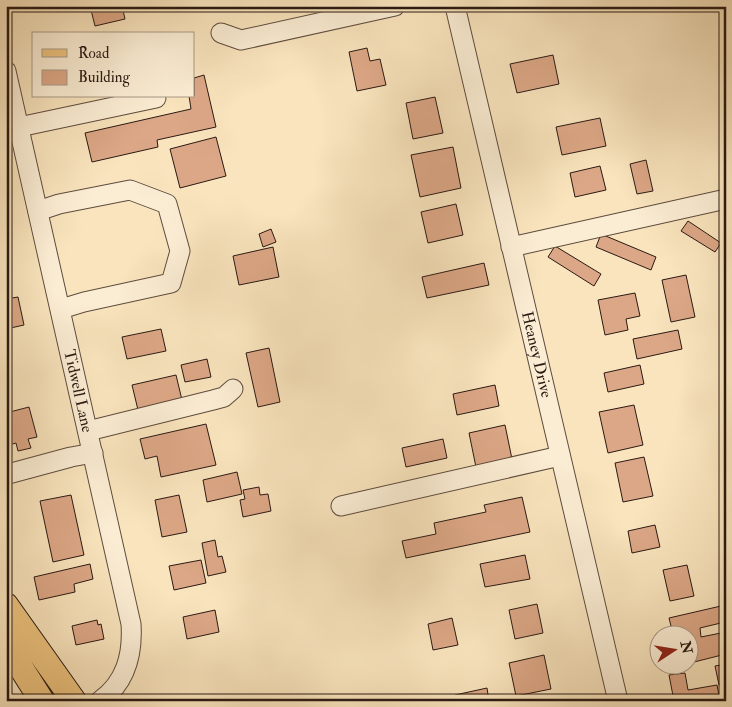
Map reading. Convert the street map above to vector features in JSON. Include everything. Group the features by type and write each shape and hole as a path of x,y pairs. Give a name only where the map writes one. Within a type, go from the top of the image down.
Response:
{"main road":[{"path":"6,605 74,701"},
{"path":"6,644 42,701"}],"street":[{"path":"221,32 241,40 395,6"},
{"name":"Heaney Drive","path":"455,6 618,701"},
{"name":"Tidwell Lane","path":"6,71 129,612 132,636 129,662 116,686 100,701"},
{"path":"19,127 156,98"},
{"path":"38,211 59,204 130,190 167,204 180,251 171,283 84,302 61,309"},
{"path":"511,247 726,199"},
{"path":"88,430 224,397 233,389"},
{"path":"8,474 93,453"},
{"path":"341,506 560,456"}],"building":[{"path":"90,6 122,6 125,19 95,26"},
{"path":"367,48 370,61 380,59 386,85 357,91 349,52"},
{"path":"553,55 559,84 517,93 510,64"},
{"path":"204,75 216,127 157,140 158,147 92,162 85,133 191,109 189,98 195,98 195,78"},
{"path":"435,97 443,133 413,139 406,103"},
{"path":"600,118 606,146 562,155 556,127"},
{"path":"216,137 226,176 180,188 170,149"},
{"path":"453,147 461,188 420,197 411,155"},
{"path":"646,160 653,191 637,194 630,164"},
{"path":"600,166 606,190 575,197 570,173"},
{"path":"456,204 463,235 428,243 421,212"},
{"path":"688,221 721,243 715,252 681,231"},
{"path":"271,229 276,242 263,247 259,234"},
{"path":"601,234 656,257 651,270 596,247"},
{"path":"555,246 601,274 594,286 548,257"},
{"path":"273,247 279,277 239,285 233,256"},
{"path":"484,263 489,285 427,298 422,277"},
{"path":"686,275 695,317 671,322 662,280"},
{"path":"635,293 640,316 626,319 628,330 605,335 598,300"},
{"path":"18,297 24,325 6,329 6,299"},
{"path":"161,329 166,351 127,359 122,337"},
{"path":"678,330 682,349 637,359 633,339"},
{"path":"269,348 280,402 258,407 246,353"},
{"path":"207,359 211,377 185,382 181,365"},
{"path":"640,365 644,384 608,392 604,373"},
{"path":"176,375 182,400 138,410 132,385"},
{"path":"495,385 499,406 457,415 453,394"},
{"path":"634,405 643,445 608,453 599,412"},
{"path":"29,407 37,437 28,439 31,448 18,451 16,443 6,446 6,413"},
{"path":"206,424 216,465 161,477 157,456 145,459 140,439"},
{"path":"505,425 513,464 477,472 469,433"},
{"path":"443,439 447,458 406,467 402,448"},
{"path":"644,457 653,496 623,502 615,463"},
{"path":"237,472 242,494 207,502 203,480"},
{"path":"259,487 260,495 268,494 271,511 243,517 240,500 245,499 243,490"},
{"path":"71,495 84,555 53,562 40,501"},
{"path":"179,495 187,532 162,537 155,500"},
{"path":"522,497 530,532 406,558 402,541 436,534 434,523 486,512 484,505"},
{"path":"655,525 660,547 632,553 628,531"},
{"path":"215,540 218,557 222,556 226,572 208,576 202,543"},
{"path":"525,555 530,579 485,587 480,564"},
{"path":"201,560 206,583 174,590 169,566"},
{"path":"90,564 93,579 74,584 75,592 39,600 34,577"},
{"path":"687,565 694,596 670,601 663,570"},
{"path":"537,604 543,633 515,639 509,610"},
{"path":"721,606 725,622 700,628 700,624 670,624 669,618"},
{"path":"215,610 219,632 187,639 183,617"},
{"path":"452,618 458,645 433,650 428,624"},
{"path":"97,620 98,625 101,624 104,639 76,645 72,626"},
{"path":"700,628 701,637 726,632 726,654 700,660"},
{"path":"544,655 551,689 516,696 509,663"},
{"path":"726,664 726,683 719,685 715,666"},
{"path":"685,674 688,690 717,685 720,701 674,701 669,675"},
{"path":"487,688 489,701 456,701 455,695"}]}
